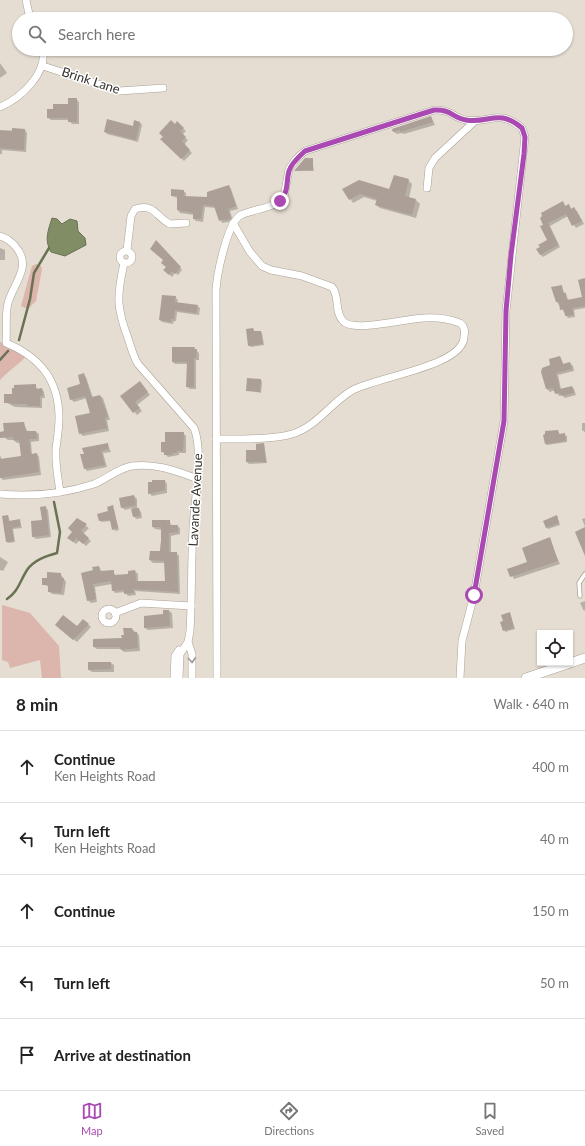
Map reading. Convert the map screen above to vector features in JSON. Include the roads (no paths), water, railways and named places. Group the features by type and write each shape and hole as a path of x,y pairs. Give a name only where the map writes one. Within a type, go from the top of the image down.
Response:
{"street":[{"path":"26,0 29,12"},
{"path":"0,107 16,99 23,92 43,66 43,56"},
{"name":"Brink Lane","path":"43,66 119,91 163,88"},
{"path":"217,678 216,290 217,276 233,223 242,214 270,207 280,201 286,194 289,169 296,159 305,151 434,110 451,112 464,120 475,121 497,117 508,119 522,128 525,137 506,311 504,421 474,595 462,641 460,678"},
{"path":"427,188 429,168 435,158 475,121"},
{"name":"Lavande Avenue","path":"186,223 170,224 152,209 135,209 131,216 127,250 122,252 119,256 124,263 119,288 118,305 124,328 138,364 194,428 197,440 198,479 193,530 191,606 188,642 192,654 192,678"},
{"path":"216,439 277,437 294,434 318,420 351,392 442,361 460,350 464,337 464,327 460,323 440,318 410,319 355,326 346,324 340,316 335,290 332,286 302,276 272,270 262,266 250,252 233,223"},
{"path":"0,236 8,239 16,247 21,253 23,262 21,274 8,303 3,342 35,359 50,378 55,389 59,417 56,459 60,492"},
{"path":"0,494 30,497 60,492 93,484 131,466 161,467 198,479"},
{"path":"115,613 141,603 191,606"},
{"path":"174,678 176,656 179,648 188,642"},
{"name":"Lavande Avenue","path":"179,678 180,654 188,642"},
{"path":"526,678 585,658"}],"lane":[{"path":"580,596 579,583 585,574"}],"waterway":[{"path":"19,340 30,299 34,273 49,248"},
{"path":"0,360 8,351"},
{"path":"7,599 16,590 27,570 33,564 40,559 57,553 60,532 54,502"}]}
